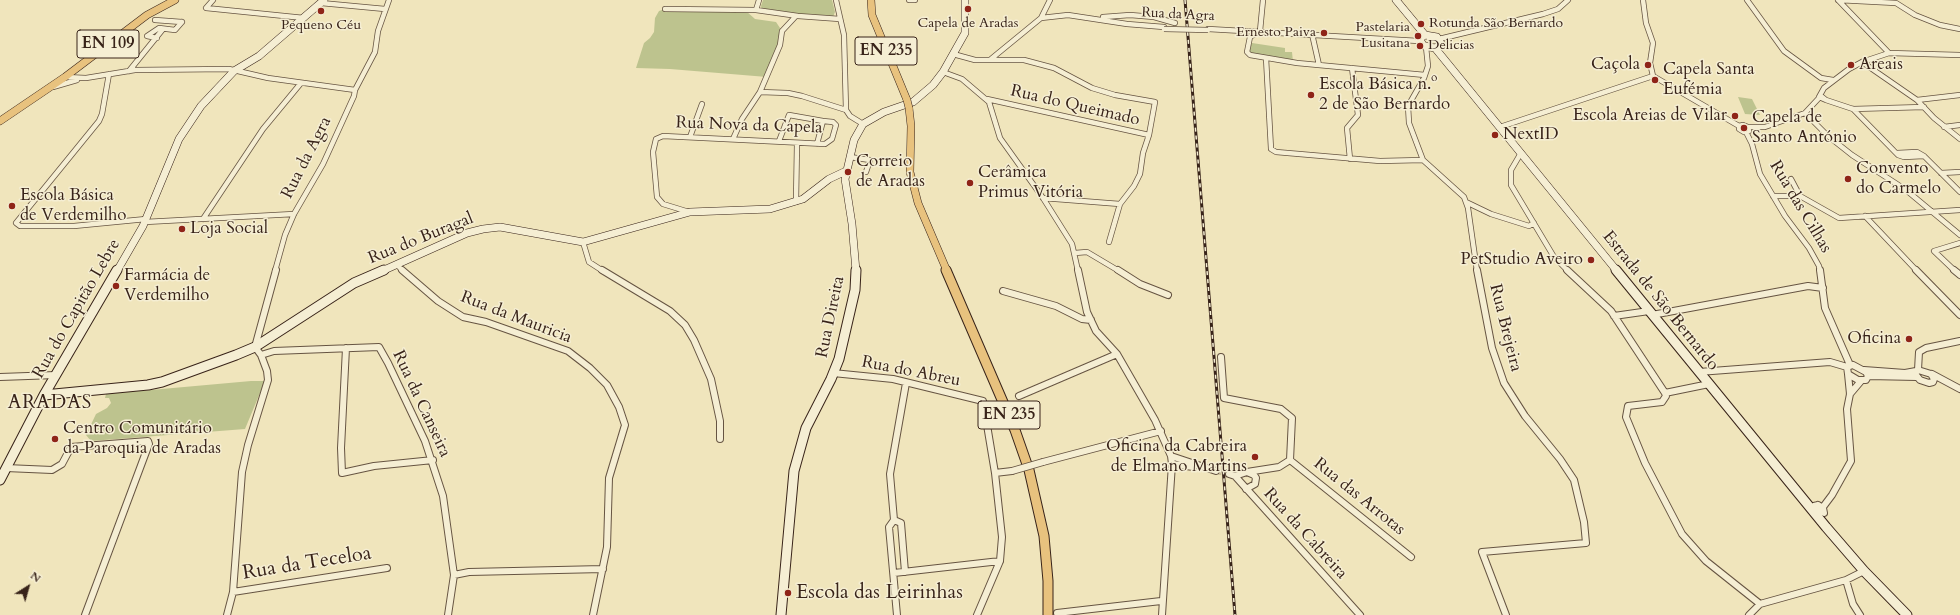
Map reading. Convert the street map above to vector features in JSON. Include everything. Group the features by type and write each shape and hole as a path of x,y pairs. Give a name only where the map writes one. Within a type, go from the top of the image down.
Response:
{"main road":[{"name":"EN 109","path":"0,121 78,68 147,15 175,0"},
{"name":"EN 235","path":"871,0 872,15 908,104 911,126 910,172 918,203 1015,430 1029,470 1044,536 1048,581 1048,615"},
{"path":"863,124 884,112 913,102 927,91 943,72 965,34 965,0"},
{"path":"1396,0 1425,35"},
{"name":"Rua do Capitão Lebre","path":"0,480 44,395 146,220 179,139 201,106 234,71 259,56 323,2"},
{"path":"1425,35 1434,36 1439,39 1442,45 1435,48 1426,47 1419,41 1420,37 1425,35"},
{"name":"Estrada de São Bernardo","path":"1435,48 1650,313 1812,506 1829,531 1864,571 1907,615"},
{"name":"Rua Direita","path":"781,615 794,471 806,428 833,373 846,332 855,290 856,273 846,171 854,140 863,124"},
{"name":"Rua do Buragal","path":"44,395 122,389 162,382 236,356 266,340 344,288 467,233 483,228 500,227 583,242 690,212 770,208 796,202 803,199 829,178 846,171"}],"street":[{"path":"213,0 206,8 304,18"},
{"name":"Rua da Agra","path":"255,346 286,235 294,214 323,164 354,96 355,90 375,52 385,9 389,0"},
{"path":"756,10 760,0"},
{"path":"836,0 844,35 846,110 850,116 863,124"},
{"path":"909,0 915,0"},
{"path":"1041,18 1050,0"},
{"path":"1263,0 1260,31 1250,37 1248,54 1319,65 1425,75"},
{"path":"1439,39 1543,14 1558,9 1568,0"},
{"path":"1643,0 1646,23 1653,43 1650,63 1653,76 1739,126 1743,125 1747,129 1765,127 1804,113 1820,97 1824,88 1833,80 1862,62 1889,53 1960,55"},
{"path":"1747,0 1784,50 1821,78 1833,80"},
{"path":"1838,0 1896,3 1915,15 1960,29"},
{"path":"1838,0 1889,53"},
{"path":"323,2 385,9"},
{"path":"665,9 756,10 796,16 840,19"},
{"name":"Rua da Agra","path":"991,59 990,58 1041,18 1068,14 1095,18 1127,26 1242,32 1250,37"},
{"name":"Rua da Agra","path":"1095,18 1130,15 1154,17 1175,23"},
{"path":"733,138 742,119 760,92 780,45 782,31 796,16"},
{"path":"155,20 182,22 175,30 158,28 147,36 156,38"},
{"path":"129,71 163,29"},
{"name":"Rua da Agra","path":"1208,30 1260,31 1419,41"},
{"path":"1312,34 1319,65"},
{"path":"1426,47 1428,66 1414,98 1408,106 1409,123 1423,160 1464,197 1466,202 1491,214 1529,226 1534,224"},
{"path":"953,54 975,60 1024,60 1054,68 1070,75 1092,88 1115,95 1155,102 1156,104 1149,135"},
{"path":"1266,58 1271,149 1276,152 1350,159 1380,161 1423,160"},
{"path":"1862,62 1917,100 1944,127 1960,139"},
{"path":"78,68 76,72 77,76 86,78"},
{"path":"44,92 71,81 109,74 129,71 192,68 234,71 301,83 355,90"},
{"path":"1350,159 1347,128 1358,115 1352,68"},
{"path":"943,72 962,79 987,99 1000,138 1043,198 1072,244 1087,312 1096,331 1116,354 1161,431 1171,456 1172,464 1161,601 1162,615"},
{"path":"109,74 102,114 98,121 16,223 20,226 65,226 146,220 202,219 294,214"},
{"path":"1500,127 1653,76"},
{"path":"65,77 86,78"},
{"path":"65,77 71,81"},
{"path":"202,219 263,129 301,83"},
{"path":"760,92 788,93 846,110"},
{"path":"1917,100 1960,95"},
{"path":"1820,97 1852,109 1924,107"},
{"name":"Rua do Queimado","path":"987,99 1149,135 1143,152 1140,174 1134,186 1120,204"},
{"path":"690,137 702,104"},
{"path":"1852,109 1897,153 1917,152 1923,154 1960,192"},
{"path":"1804,113 1834,141 1906,190 1960,235"},
{"path":"779,141 789,115 823,121 817,144"},
{"name":"Rua Nova da Capela","path":"690,212 664,204 657,198 653,152 656,139 659,137 733,138 825,144 832,139 836,125 833,122 823,121"},
{"path":"1944,127 1960,125"},
{"name":"Rua das Cilhas","path":"1747,129 1760,174 1785,216 1809,248 1819,266 1825,308 1849,366 1848,374 1850,394 1847,409 1851,461 1823,510"},
{"path":"796,202 795,184 797,142"},
{"path":"1521,153 1511,170 1511,185 1554,258 1614,316 1665,393 1666,396 1662,402 1628,406 1626,417 1645,463 1682,534 1706,561 1760,604"},
{"path":"850,157 870,160 866,172"},
{"path":"1941,173 1960,172"},
{"path":"1791,179 1800,196"},
{"path":"1773,196 1800,196 1839,218 1960,210"},
{"path":"1043,198 1120,204 1109,242"},
{"name":"Rua Brejeira","path":"1466,202 1474,257 1492,348 1504,384 1525,416 1560,459 1574,480 1584,522 1586,543 1482,552 1506,615"},
{"path":"1865,216 1960,315"},
{"path":"583,242 589,262 670,311 685,325 694,340 711,379 720,421 720,439"},
{"path":"1960,243 1934,251 1960,275"},
{"path":"1075,253 1087,252 1098,257 1140,284 1168,295"},
{"name":"Rua da Mauricia","path":"397,265 438,301 463,317 486,322 568,351 590,368 606,385 619,407 625,425 609,478 609,520 603,569 592,615"},
{"path":"1614,316 1650,313 1801,287 1823,288"},
{"path":"1003,291 1046,302 1082,319 1091,320"},
{"path":"260,332 266,340"},
{"path":"1917,377 1915,374 1919,362 1920,352 1926,348 1960,342"},
{"path":"227,615 233,592 242,472 248,445 268,380 267,371 261,355 255,346"},
{"name":"Rua da Canseira","path":"261,355 274,351 379,347 388,363 433,460 443,496 454,575 448,615"},
{"path":"346,348 341,448 342,473 374,466 433,460"},
{"path":"1018,396 1116,354"},
{"path":"1221,357 1224,398 1281,409 1292,418 1290,460 1279,467 1247,472"},
{"path":"1699,372 1830,362 1859,367 1864,370 1874,372 1905,373 1917,370 1929,373 1960,388"},
{"path":"1919,362 1934,381"},
{"path":"1864,370 1868,376"},
{"name":"Rua do Abreu","path":"833,373 893,380 983,401 995,473"},
{"path":"1848,374 1861,380 1866,380 1868,376 1917,377 1929,383 1934,381 1947,381"},
{"path":"0,377 56,375"},
{"path":"1850,394 1861,380"},
{"path":"897,615 889,527 894,520 890,474 906,383"},
{"path":"1665,393 1709,384"},
{"path":"977,615 1000,561 1002,537 995,473 1012,471 1161,431"},
{"path":"6,468 52,470 62,464 71,447 144,440 148,441 149,444 86,615"},
{"path":"1171,456 1199,467"},
{"name":"Rua das Arrotas","path":"1290,460 1411,557"},
{"path":"1172,464 1199,467 1216,471"},
{"path":"1246,489 1255,484 1256,478 1264,470"},
{"path":"1247,472 1251,473 1256,478"},
{"name":"Rua da Cabreira","path":"1247,472 1232,475 1360,615"},
{"path":"1812,506 1823,510 1829,531"},
{"path":"894,520 901,524 905,572"},
{"path":"894,573 1000,561"},
{"name":"Rua da Teceloa","path":"233,592 387,568"},
{"path":"454,575 469,572 603,569"},
{"path":"1749,615 1760,604 1846,580 1864,571"},
{"path":"1846,580 1853,604 1860,615"},
{"path":"1058,613 1161,601"}],"green space":[{"path":"763,0 832,0 835,12 833,17 824,19 762,9 761,6"},
{"path":"665,9 746,11 755,19 776,22 782,31 781,38 767,77 670,69 636,68 644,43 654,32 655,18 659,11"},
{"path":"1252,43 1285,48 1285,52 1292,52 1293,62 1248,52"},
{"path":"1738,97 1752,99 1760,115 1745,114"},
{"path":"265,381 245,429 91,441 86,435 96,414 107,408 111,403 109,398 105,398 106,394"}],"tunnel":[{"path":"1216,471 1229,474"}],"railway":[{"path":"1185,0 1235,615"}],"place":[{"name":"Capela de Aradas","path":"968,9"},
{"name":"Pequeno Céu","path":"321,11"},
{"name":"Rotunda São Bernardo","path":"1421,24"},
{"name":"Ernesto Paiva","path":"1324,33"},
{"name":"Pastelaria Lusitana","path":"1418,36"},
{"name":"Delicias","path":"1420,46"},
{"name":"Caçola","path":"1648,65"},
{"name":"Areais","path":"1851,65"},
{"name":"Capela Santa Eufémia","path":"1655,80"},
{"name":"Escola Básica n.º 2 de São Bernardo","path":"1311,95"},
{"name":"Escola Areias de Vilar","path":"1735,116"},
{"name":"Capela de Santo António","path":"1744,128"},
{"name":"NextID","path":"1495,135"},
{"name":"Correio de Aradas","path":"848,172"},
{"name":"Convento do Carmelo","path":"1848,179"},
{"name":"Cerâmica Primus Vitória","path":"970,183"},
{"name":"Escola Básica de Verdemilho","path":"12,206"},
{"name":"Loja Social","path":"182,229"},
{"name":"PetStudio Aveiro","path":"1591,260"},
{"name":"Farmácia de Verdemilho","path":"116,286"},
{"name":"Oficina","path":"1909,339"},
{"name":"Centro Comunitário da Paroquia de Aradas","path":"55,439"},
{"name":"Oficina da Cabreira de Elmano Martins","path":"1255,457"},
{"name":"Escola das Leirinhas","path":"788,593"}],"district":[{"name":"ARADAS","path":"50,404"}]}
